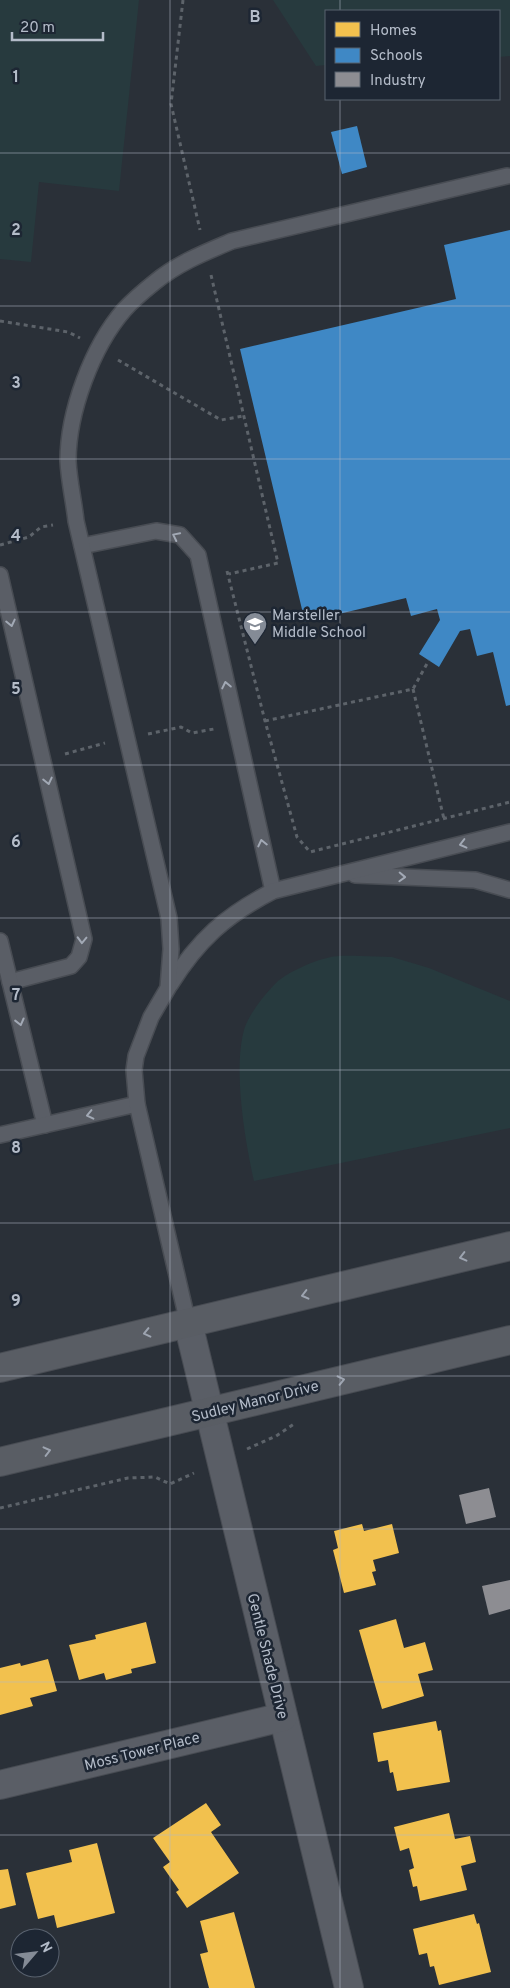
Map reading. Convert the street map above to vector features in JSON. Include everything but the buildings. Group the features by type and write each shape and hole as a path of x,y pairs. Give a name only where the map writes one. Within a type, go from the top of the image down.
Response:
{"main road":[{"path":"0,1368 510,1246"},
{"name":"Sudley Manor Drive","path":"0,1462 510,1340"}],"street":[{"name":"Gentle Shade Drive","path":"188,1323 349,1988"},
{"name":"Moss Tower Place","path":"0,1785 283,1717"}],"lane":[{"path":"168,988 171,949 169,918 76,522 68,461 72,427 82,385 98,349 124,310 150,287 192,258 232,241 507,176"},
{"path":"82,546 156,530 180,535 198,555 273,891"},
{"path":"0,576 84,940 79,957 71,966 10,982"},
{"path":"188,1323 137,1104 134,1070 136,1056 151,1017 182,965 221,922 249,903 273,891 510,832"},
{"path":"336,874 475,880 510,890"},
{"path":"0,941 45,1125"},
{"path":"0,1135 137,1104"}],"path":[{"path":"183,0 171,104 278,563 229,574"},
{"path":"0,321 68,332 221,420 243,416"},
{"path":"0,545 30,537 41,527 76,522"},
{"path":"224,566 229,574 265,720 297,837 310,852 510,802"},
{"path":"413,689 451,847"},
{"path":"0,1508 128,1478 155,1477 170,1484"}],"green space":[{"path":"0,0 139,0 119,191 39,182 31,262 0,259"},
{"path":"273,0 510,0 510,56 500,57 500,10 325,10 325,65 316,66"},
{"path":"392,957 429,968 510,1001 510,1128 254,1181 244,1126 240,1085 241,1046 246,1024 267,993 286,975 327,958"}],"place":[{"name":"Marsteller Middle School","path":"255,645"}]}
